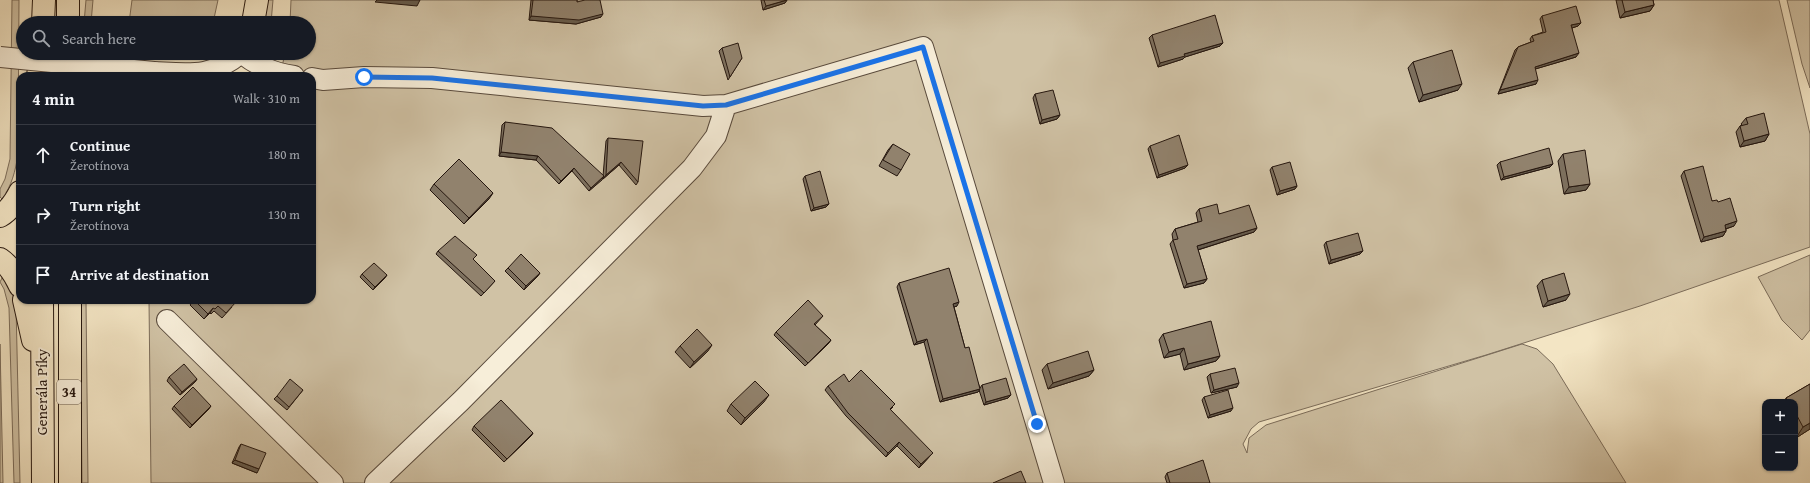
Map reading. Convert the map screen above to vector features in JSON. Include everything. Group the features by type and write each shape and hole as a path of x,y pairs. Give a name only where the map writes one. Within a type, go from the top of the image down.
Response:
{"highway":[{"path":"43,16 44,0"},
{"path":"68,0 68,16"},
{"path":"254,16 257,0"},
{"path":"39,72 40,60"},
{"path":"41,60 41,72"},
{"path":"67,60 67,72"},
{"path":"0,216 7,212 16,201"},
{"path":"0,258 7,263 16,278"},
{"path":"25,304 42,375"},
{"name":"Generála Píky","path":"42,304 43,483"},
{"name":"Generála Píky","path":"70,304 70,483"}],"street":[{"path":"316,79 323,80 364,77 432,78 703,106 726,105 923,47 1054,483"},
{"path":"0,57 16,59"},
{"path":"31,60 154,72"},
{"path":"204,72 217,69 233,60"},
{"path":"251,60 268,70 277,72"},
{"path":"375,483 461,401 692,168 716,136 726,105"},
{"path":"167,320 333,483"}],"shaded area":[{"path":"12,0 19,0 19,16 16,16 16,60 19,60 19,72 16,72 16,167 13,178 2,199 0,197 0,189 5,179 10,159"},
{"path":"86,0 93,0 92,16 85,16"},
{"path":"132,0 218,0 215,16 130,16"},
{"path":"266,0 273,0 272,16 265,16"},
{"path":"291,0 1779,0 1810,134 1810,247 1640,306 1486,355 1259,422 1251,429 1243,444 1247,453 1249,438 1266,425 1522,344 1537,349 1553,364 1626,483 151,483 149,304 316,304 316,72 281,72 283,60 316,60 316,16 290,16"},
{"path":"1787,0 1810,0 1810,88 1802,64"},
{"path":"1810,255 1810,330 1802,340 1782,320 1758,277"},
{"path":"3,276 11,289 16,306 20,483 14,483 9,308 4,289 0,282"},
{"path":"80,304 86,304 88,483 82,483"},
{"path":"0,344 3,483 0,483"}],"building":[{"path":"533,0 577,0 577,2 585,0 600,0 603,14 579,20 531,16"},
{"path":"764,0 787,0 766,6"},
{"path":"1622,0 1653,0 1654,5 1625,12"},
{"path":"1576,6 1581,23 1571,25 1579,53 1535,67 1538,80 1500,90 1518,47 1534,41 1532,36 1546,32 1542,16"},
{"path":"1215,15 1223,43 1184,54 1185,56 1160,63 1152,35"},
{"path":"738,43 742,58 730,77 722,48"},
{"path":"1452,50 1462,84 1423,95 1413,62"},
{"path":"1053,90 1060,115 1042,120 1035,94"},
{"path":"1764,113 1769,134 1744,141 1740,126 1748,124 1746,118"},
{"path":"505,122 552,128 604,176 591,188 574,168 561,181 538,156 501,152"},
{"path":"1179,135 1188,165 1159,175 1150,146"},
{"path":"608,138 643,141 638,182 621,162 606,175"},
{"path":"893,144 910,154 901,170 883,160"},
{"path":"1549,148 1553,164 1504,177 1500,162"},
{"path":"1585,150 1590,184 1569,187 1563,154"},
{"path":"459,159 493,193 469,218 434,184"},
{"path":"1290,162 1297,186 1280,191 1272,167"},
{"path":"1703,166 1712,201 1717,200 1718,202 1730,198 1737,221 1725,225 1726,231 1704,237 1684,171"},
{"path":"820,171 829,204 814,208 805,176"},
{"path":"1217,204 1219,214 1249,205 1257,228 1197,246 1207,279 1187,284 1173,240 1178,239 1175,229 1202,221 1199,209"},
{"path":"1358,233 1363,251 1331,260 1326,242"},
{"path":"455,236 477,255 473,259 495,281 484,293 438,251"},
{"path":"521,254 540,273 526,286 508,268"},
{"path":"374,263 387,275 375,287 362,274"},
{"path":"949,268 959,302 953,304 965,348 969,347 980,389 943,399 927,339 917,342 899,283"},
{"path":"1564,273 1570,294 1548,301 1542,280"},
{"path":"808,300 823,316 814,324 831,340 808,363 776,332"},
{"path":"198,304 234,304 226,313 218,306 215,309 213,308 208,314"},
{"path":"1211,321 1220,356 1188,364 1184,348 1169,352 1163,334"},
{"path":"697,329 712,345 694,362 680,346"},
{"path":"1088,351 1094,370 1053,383 1047,364"},
{"path":"184,364 197,379 182,392 169,377"},
{"path":"1235,368 1239,383 1214,390 1210,374"},
{"path":"861,370 895,404 890,409 933,453 921,464 899,442 888,453 848,413 828,386 844,374 849,382"},
{"path":"1006,378 1011,395 986,402 982,385"},
{"path":"290,379 303,390 289,407 277,396"},
{"path":"755,381 769,395 745,418 731,404"},
{"path":"1810,384 1810,423 1803,427 1798,418 1798,399 1786,398"},
{"path":"193,387 211,406 192,425 174,406"},
{"path":"1228,390 1233,408 1210,415 1204,397"},
{"path":"501,400 533,433 507,459 474,426"},
{"path":"241,444 266,453 259,469 235,460"},
{"path":"1203,460 1210,483 1170,483 1167,473"},
{"path":"1021,471 1026,483 993,483"}],"route":[{"path":"364,77 432,78 703,106 726,105 923,47 1037,424"}]}
